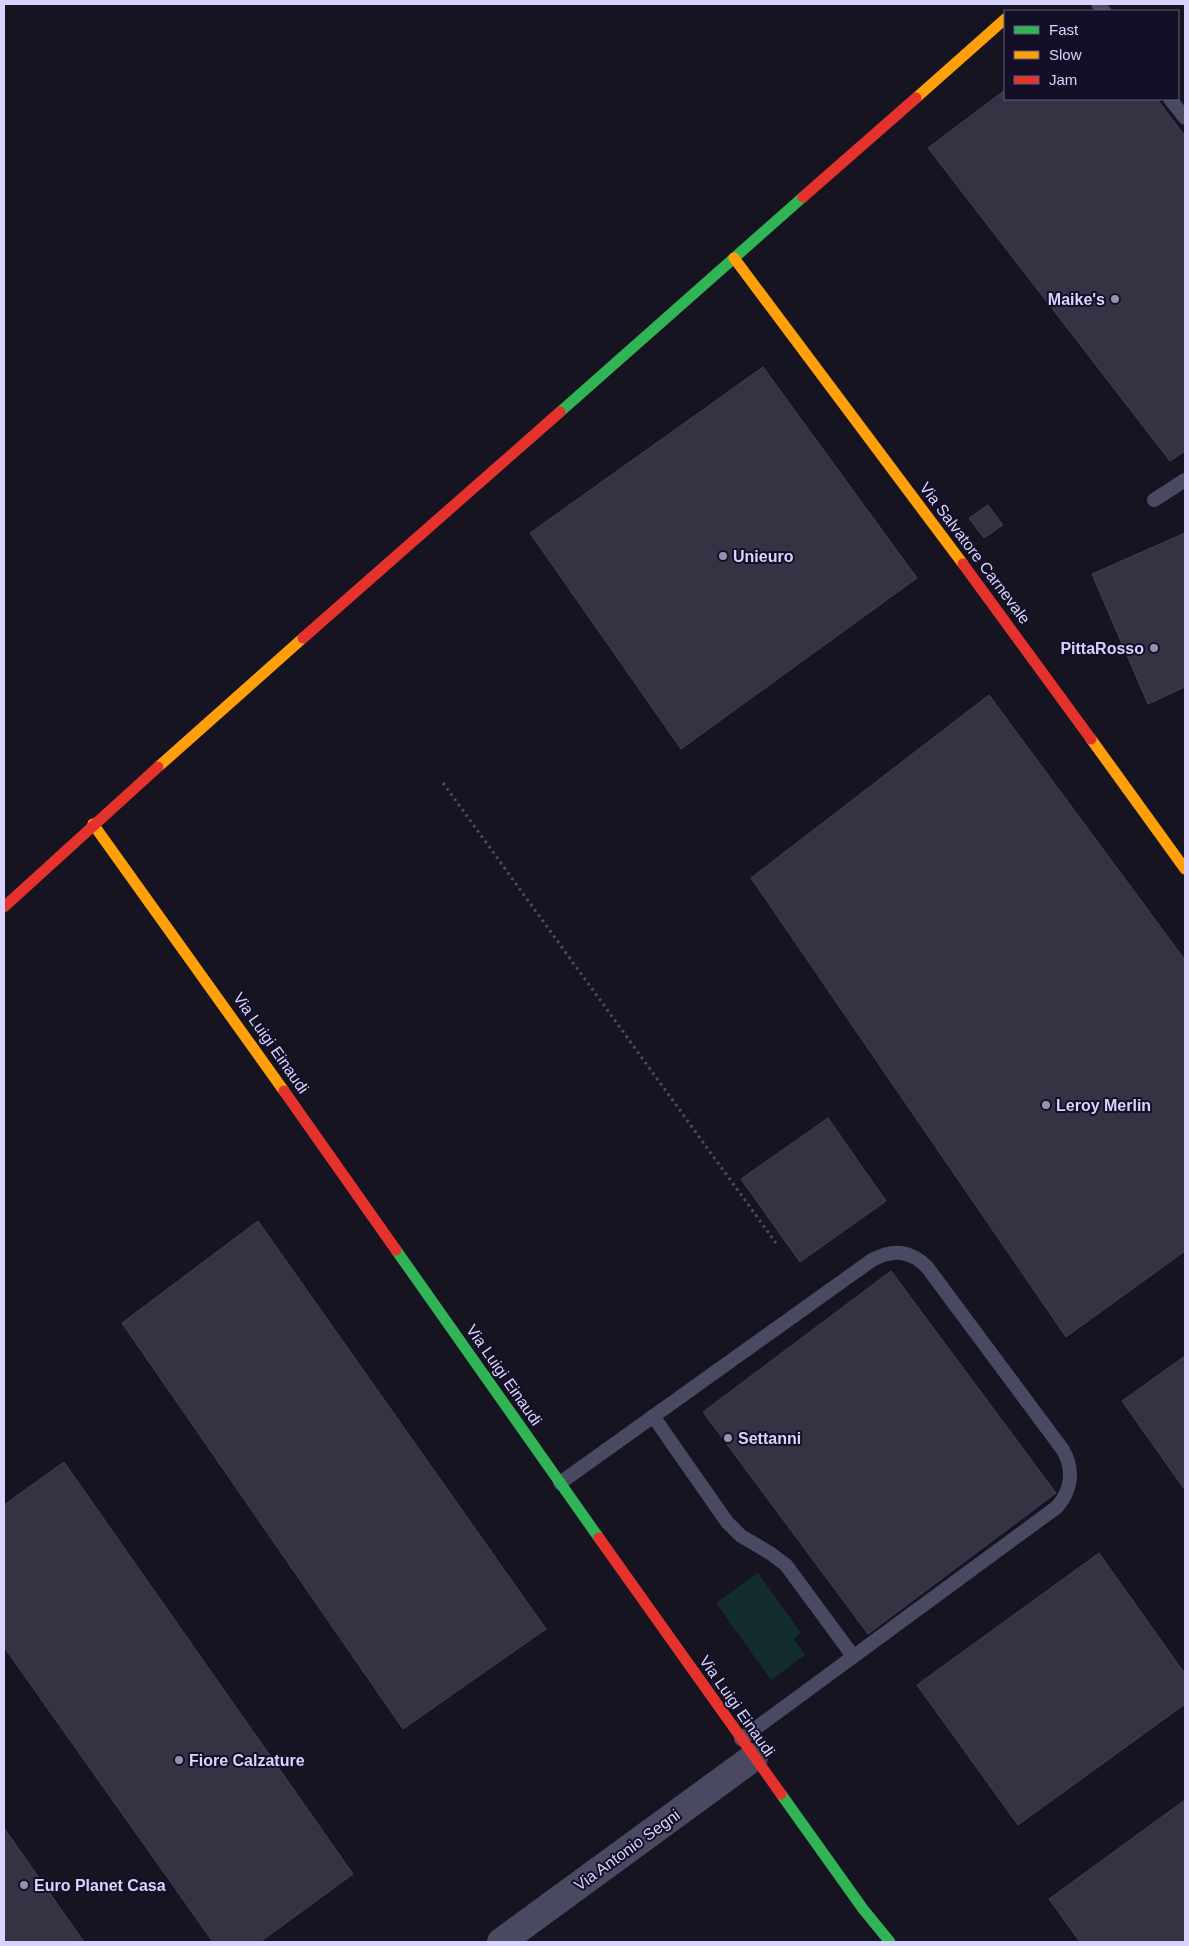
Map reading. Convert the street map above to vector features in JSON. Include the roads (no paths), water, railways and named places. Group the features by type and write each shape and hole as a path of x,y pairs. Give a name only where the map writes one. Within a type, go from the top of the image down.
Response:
{"street":[{"path":"4,906 93,824 734,258 1004,13"},
{"name":"Via Salvatore Carnevale","path":"734,258 1013,632 1185,869"},
{"name":"Via Luigi Einaudi","path":"93,824 168,926 747,1748 867,1914 890,1942"},
{"name":"Via Antonio Segni","path":"501,1942 747,1748"}],"lane":[{"path":"1171,100 1185,118"},
{"path":"1154,500 1185,480"},
{"path":"560,1483 877,1257 894,1252 904,1252 920,1260 927,1267 1063,1450 1067,1458 1070,1480 1063,1500 1057,1507 853,1656 747,1748"},
{"path":"653,1416 727,1522 741,1536 786,1565 853,1656"}],"place":[{"name":"Maike's","path":"1115,299"},
{"name":"Unieuro","path":"723,556"},
{"name":"PittaRosso","path":"1154,648"},
{"name":"Leroy Merlin","path":"1046,1105"},
{"name":"Settanni","path":"728,1438"},
{"name":"Fiore Calzature","path":"179,1760"},
{"name":"Euro Planet Casa","path":"24,1885"}]}
